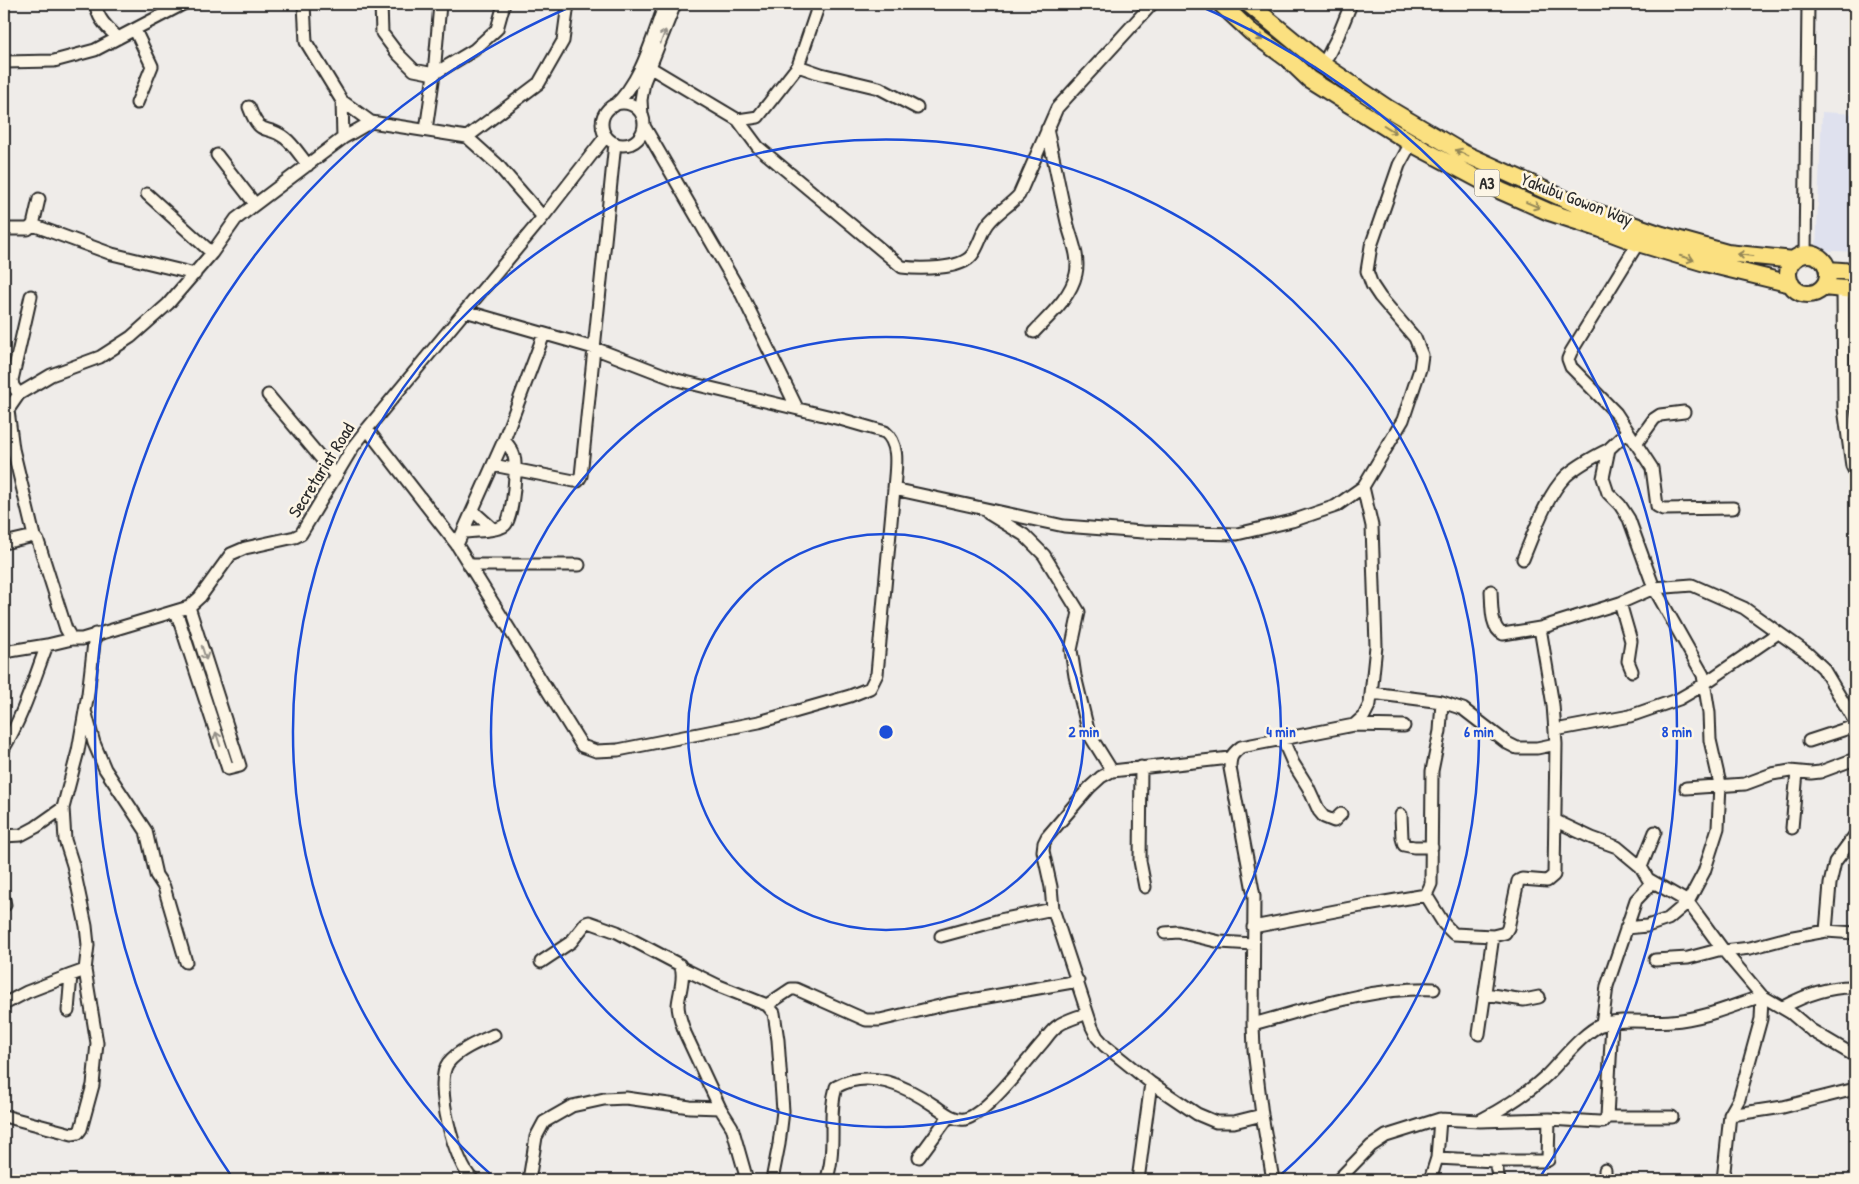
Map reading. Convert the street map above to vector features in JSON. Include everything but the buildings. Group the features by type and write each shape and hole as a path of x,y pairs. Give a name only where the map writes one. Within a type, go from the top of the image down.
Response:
{"highway":[{"name":"Yakubu Gowon Way","path":"1221,4 1251,32 1288,59 1309,78 1411,143 1501,191 1549,212 1638,243 1705,263 1791,284"},
{"name":"Yakubu Gowon Way","path":"1249,4 1323,65 1463,154 1565,200 1662,235 1707,248 1746,256 1799,257"},
{"path":"1817,255 1822,259 1828,270 1827,282 1814,293 1804,293 1795,288 1791,284 1788,274 1789,269 1799,257 1817,255"},
{"path":"1828,270 1855,272"},
{"path":"1823,287 1849,290"}],"street":[{"path":"96,4 97,12 104,25 118,38"},
{"path":"4,62 54,61 95,50 183,4"},
{"path":"304,4 306,42 342,101 371,122 467,137 498,164 543,217"},
{"path":"381,4 382,33 397,53 414,70 434,74 474,50 497,29 504,4"},
{"path":"426,130 434,74 440,4"},
{"path":"467,137 539,83 563,41 568,4 560,4"},
{"path":"665,4 636,80 604,118 603,129 610,139 624,145 634,142 640,137 643,121 642,91 644,82 676,4"},
{"path":"738,120 758,117 798,66 819,4"},
{"path":"651,68 738,120 758,147 902,267 955,266 968,260 988,225 998,213 1011,204 1019,195 1057,108 1152,4"},
{"path":"1323,65 1338,36 1350,4"},
{"path":"1799,257 1808,4"},
{"path":"135,30 152,66 137,103"},
{"path":"798,66 821,74 879,88 917,108"},
{"path":"342,101 343,138"},
{"path":"612,107 619,104 634,106 742,295 797,408"},
{"path":"249,108 254,121 260,128 285,138 308,165"},
{"path":"72,639 66,629 38,541 34,536 13,449 6,405 19,394 51,376 100,357 131,337 168,304 195,274 236,219 343,138 371,122"},
{"path":"1034,332 1068,292 1076,273 1077,256 1070,235 1047,129"},
{"path":"493,466 574,481 578,481 581,476 594,348 610,139"},
{"name":"Secretariat Road","path":"189,607 200,597 231,554 245,548 301,534 353,447 367,429 610,139"},
{"path":"894,489 1064,526 1144,532 1237,534 1292,521 1336,506 1363,487 1403,420 1420,369 1422,355 1415,338 1380,297 1372,285 1367,271 1371,246 1399,164 1411,143"},
{"path":"217,155 255,204"},
{"path":"147,194 212,253"},
{"path":"4,229 28,229 33,225 39,199"},
{"path":"33,225 112,254 195,274"},
{"path":"1638,243 1568,359 1571,367 1616,413 1652,468 1658,506 1663,509 1733,508"},
{"path":"1849,290 1850,411 1852,466 1855,472"},
{"path":"19,394 13,386 12,380 31,296"},
{"path":"367,429 457,545 582,746 596,751 618,750 759,722 850,696 870,688 877,674 894,489 895,445 891,437 885,432 797,408 677,380 594,348 465,311"},
{"path":"457,545 504,440 544,334"},
{"path":"268,395 336,476"},
{"path":"1636,444 1654,418 1660,415 1684,412"},
{"path":"1523,559 1552,496 1565,477 1579,466 1609,449 1627,432"},
{"path":"463,532 501,527 507,524 511,513 514,458 510,447 504,440"},
{"path":"1609,449 1603,478 1608,494 1629,518 1654,588 1703,675 1709,713 1710,740 1720,784 1718,828 1704,872 1688,902 1668,919 1647,926 1626,928"},
{"path":"1354,725 1364,716 1370,704 1376,646 1372,526 1363,487"},
{"path":"981,509 1024,535 1044,555 1079,612 1071,650 1074,676 1089,734 1112,771"},
{"path":"473,511 492,528"},
{"path":"4,543 34,536"},
{"path":"469,564 579,565"},
{"path":"1491,590 1495,627 1498,632 1503,634 1540,628 1620,603 1654,588 1692,585 1744,608 1807,653 1823,668 1855,722"},
{"path":"1620,603 1631,641 1628,662 1632,671"},
{"path":"4,652 82,638 189,607 240,766 228,769 176,611"},
{"path":"1426,895 1444,924 1454,934 1493,936 1505,933 1508,928 1518,881 1522,879 1547,881 1554,875 1556,744 1549,677 1540,628"},
{"path":"1555,730 1637,714 1679,699 1778,633"},
{"path":"4,1116 72,1134 78,1133 94,1085 97,1043 85,970 88,945 86,926 73,865 64,840 63,808 78,751 95,634"},
{"path":"4,748 12,735 47,645"},
{"path":"1372,693 1442,702 1462,709 1507,743 1517,748 1537,748 1556,744"},
{"path":"1426,895 1431,884 1432,770 1440,731 1442,702"},
{"path":"85,710 94,743 105,769 146,831 156,875 164,887 186,962"},
{"path":"1262,1116 1234,1122 1216,1122 1197,1114 1151,1083 1096,1037 1086,1013 1078,981 1052,909 1051,887 1043,851 1044,843 1089,788 1101,777 1112,771 1141,766 1230,758 1241,747 1354,725 1404,726"},
{"path":"1809,741 1855,726"},
{"path":"1282,738 1319,811 1324,817 1334,821 1341,814"},
{"path":"1230,758 1230,768 1254,896 1253,1024 1262,1116 1273,1180"},
{"path":"1686,788 1720,784 1745,784 1772,774 1820,772 1855,759"},
{"path":"1141,766 1140,861 1145,887"},
{"path":"1792,828 1797,772"},
{"path":"4,836 21,835 63,808"},
{"path":"1401,815 1404,845 1432,847"},
{"path":"1556,821 1592,838 1617,847 1641,867 1648,879 1688,902 1723,950 1762,996 1783,1007 1810,1030 1855,1056"},
{"path":"1641,867 1655,832"},
{"path":"1826,931 1834,862 1855,835"},
{"path":"1607,1118 1607,986 1636,900 1653,882"},
{"path":"1253,926 1426,895"},
{"path":"941,936 1000,920 1052,909"},
{"path":"540,962 571,942 586,923 589,922 617,932 680,964 682,968 766,1006 774,1013 783,1094 779,1144 772,1180"},
{"path":"1655,960 1688,958 1723,950 1750,948 1826,931 1855,933"},
{"path":"1165,933 1178,932 1220,942 1253,944"},
{"path":"1479,1034 1493,936"},
{"path":"682,968 678,1006 680,1019 720,1108 732,1127 747,1180"},
{"path":"4,1004 27,992 85,970"},
{"path":"68,1011 72,975"},
{"path":"766,1006 791,988 796,988 866,1020 880,1020 948,1004 1078,981"},
{"path":"1783,1007 1802,996 1855,986"},
{"path":"1253,1024 1376,992 1410,988 1434,988"},
{"path":"1485,994 1524,1000 1539,997"},
{"path":"1480,1121 1506,1107 1545,1076 1580,1042 1607,1023 1670,1022 1703,1017 1762,996"},
{"path":"1723,1180 1730,1115 1739,1099 1761,1019 1762,996"},
{"path":"827,1180 831,1157 833,1097 836,1087 844,1082 867,1078 880,1079 912,1092 949,1116 958,1119 973,1116 992,1101 1059,1025 1086,1013"},
{"path":"473,1180 462,1165 446,1116 442,1080 448,1064 471,1045 494,1035"},
{"path":"1138,1180 1151,1083"},
{"path":"1730,1115 1783,1107 1855,1089"},
{"path":"529,1180 536,1137 544,1122 572,1106 604,1099 626,1098 690,1107 720,1108"},
{"path":"919,1157 949,1116"},
{"path":"1338,1180 1371,1146 1386,1136 1440,1119 1480,1121 1549,1119 1604,1122 1607,1118 1672,1117"},
{"path":"1430,1180 1437,1158 1440,1119"},
{"path":"1437,1158 1546,1161 1548,1156 1549,1119"},
{"path":"1495,1161 1499,1180"}],"shaded area":[{"path":"1822,112 1855,114 1855,252 1816,250"}]}
